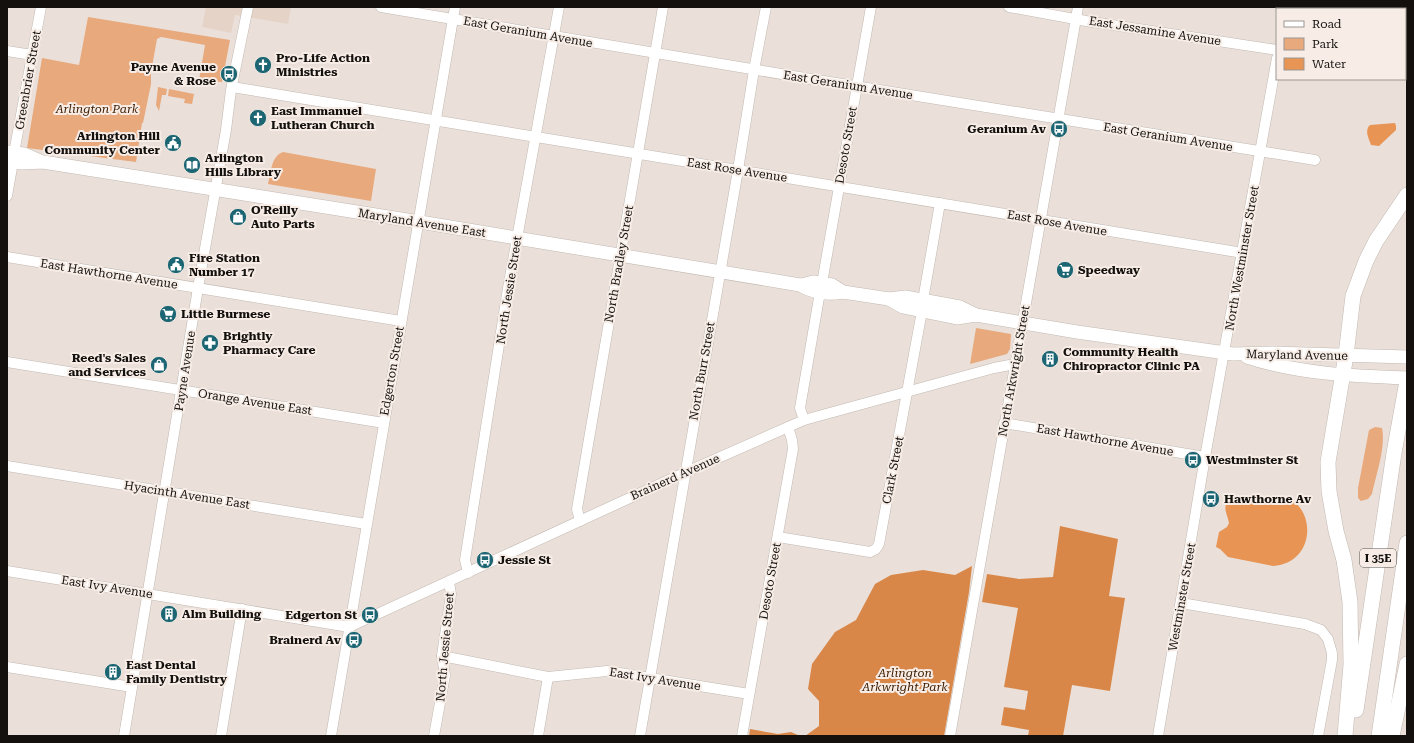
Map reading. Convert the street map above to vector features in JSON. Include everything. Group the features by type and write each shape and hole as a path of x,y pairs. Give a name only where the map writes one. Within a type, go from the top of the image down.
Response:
{"highway":[{"path":"1345,736 1350,665 1350,602 1344,560 1336,531 1329,491 1327,475 1328,462 1343,376 1353,296 1359,278 1376,241 1407,195"},
{"name":"I 35E","path":"1353,736 1393,461 1407,380"},
{"name":"I 35E","path":"1380,736 1407,543"},
{"path":"1392,736 1407,664"}],"main road":[{"name":"Maryland Avenue East","path":"10,157 24,154 43,162 800,285 810,282 821,288 832,285 843,292 888,299 905,297 922,306 960,307 976,315 1022,323 1238,354"},
{"name":"Maryland Avenue","path":"1238,354 1272,353 1407,357"},
{"name":"Maryland Avenue","path":"1238,354 1272,365 1343,376 1384,377 1407,380"}],"street":[{"name":"Greenbrier Street","path":"7,196 10,157 41,7"},
{"name":"Payne Avenue","path":"124,736 232,87 248,7"},
{"name":"East Geranium Avenue","path":"381,7 754,70 1315,160"},
{"name":"Edgerton Street","path":"331,736 455,7"},
{"name":"North Jessie Street","path":"468,573 465,560 517,238 559,7"},
{"name":"North Bradley Street","path":"580,521 577,509 663,7"},
{"name":"North Burr Street","path":"640,736 684,472 766,7"},
{"name":"Desoto Street","path":"804,420 800,408 871,7"},
{"name":"East Jessamine Avenue","path":"1009,7 1086,21 1276,50"},
{"name":"North Arkwright Street","path":"950,736 1078,7"},
{"path":"7,51 32,55"},
{"name":"North Westminster Street","path":"1205,457 1276,64"},
{"name":"East Rose Avenue","path":"232,87 1243,253"},
{"name":"Clark Street","path":"778,536 870,552 876,549 879,544 908,391 940,203"},
{"name":"East Hawthorne Avenue","path":"7,257 401,321"},
{"name":"Orange Avenue East","path":"7,362 384,423"},
{"name":"Brainerd Avenue","path":"349,627 684,472 804,420 994,368 1015,364"},
{"name":"East Hawthorne Avenue","path":"1004,423 1205,457"},
{"name":"Desoto Street","path":"742,736 792,450 792,440 788,427"},
{"name":"Westminster Street","path":"1158,736 1205,457"},
{"name":"Hyacinth Avenue East","path":"7,466 366,524"},
{"name":"East Ivy Avenue","path":"7,571 349,627"},
{"name":"North Jessie Street","path":"434,736 445,675 442,656 451,594 449,582"},
{"path":"1181,603 1305,624 1318,628 1325,634 1331,649 1332,660 1318,736"},
{"path":"221,736 242,609"},
{"name":"East Ivy Avenue","path":"442,656 548,677 607,671 749,694"},
{"path":"7,667 132,687"},
{"path":"538,736 548,677"}],"shaded area":[{"path":"206,7 291,7 288,24 235,15 231,33 202,27"}],"green space":[{"name":"Arlington Park","path":"88,17 230,40 222,82 199,80 205,45 161,37 157,39 151,72 151,84 142,123 136,162 27,148 42,58 79,65"},
{"path":"158,87 167,89 166,95 162,95 159,111 156,105"},
{"path":"169,89 194,94 192,104 184,103 185,99 168,96"},
{"path":"283,152 376,169 371,201 268,184 274,161 279,154"},
{"path":"976,328 1011,334 1010,349 1007,354 970,364"},
{"path":"1375,427 1382,428 1383,444 1380,461 1372,494 1368,499 1361,501 1358,498 1358,488 1369,430"},
{"path":"1060,526 1118,539 1109,596 1125,598 1110,691 1072,685 1063,736 1028,736 1029,730 1001,725 1004,707 1025,710 1028,691 1004,687 1018,608 982,602 987,574 1019,579 1053,577"},
{"name":"Arlington Arkwright Park","path":"972,566 969,592 944,736 805,736 819,726 819,701 808,689 812,664 835,632 856,620 875,584 891,575 923,570 955,575"},
{"path":"750,729 778,734 791,732 800,736 749,736"}],"water":[{"path":"1395,123 1396,130 1379,146 1371,145 1367,132 1370,125"},
{"path":"1277,495 1290,499 1300,507 1305,518 1307,531 1305,543 1299,554 1288,562 1273,566 1228,557 1216,547 1219,532 1227,527 1229,523 1225,508 1229,499"}],"place":[{"name":"Pro-Life Action Ministries","path":"263,65"},
{"name":"Payne Avenue & Rose","path":"229,74"},
{"name":"East Immanuel Lutheran Church","path":"258,118"},
{"name":"Geranium Av","path":"1059,129"},
{"name":"Arlington Hill Community Center","path":"173,143"},
{"name":"Arlington Hills Library","path":"192,165"},
{"name":"O'Reilly Auto Parts","path":"238,217"},
{"name":"Fire Station Number 17","path":"176,265"},
{"name":"Speedway","path":"1065,270"},
{"name":"Little Burmese","path":"168,314"},
{"name":"Brightly Pharmacy Care","path":"210,343"},
{"name":"Community Health Chiropractor Clinic PA","path":"1050,359"},
{"name":"Reed's Sales and Services","path":"159,365"},
{"name":"Westminster St","path":"1193,460"},
{"name":"Hawthorne Av","path":"1211,499"},
{"name":"Jessie St","path":"485,560"},
{"name":"Alm Building","path":"169,614"},
{"name":"Edgerton St","path":"370,615"},
{"name":"Brainerd Av","path":"354,640"},
{"name":"East Dental Family Dentistry","path":"113,672"}]}
